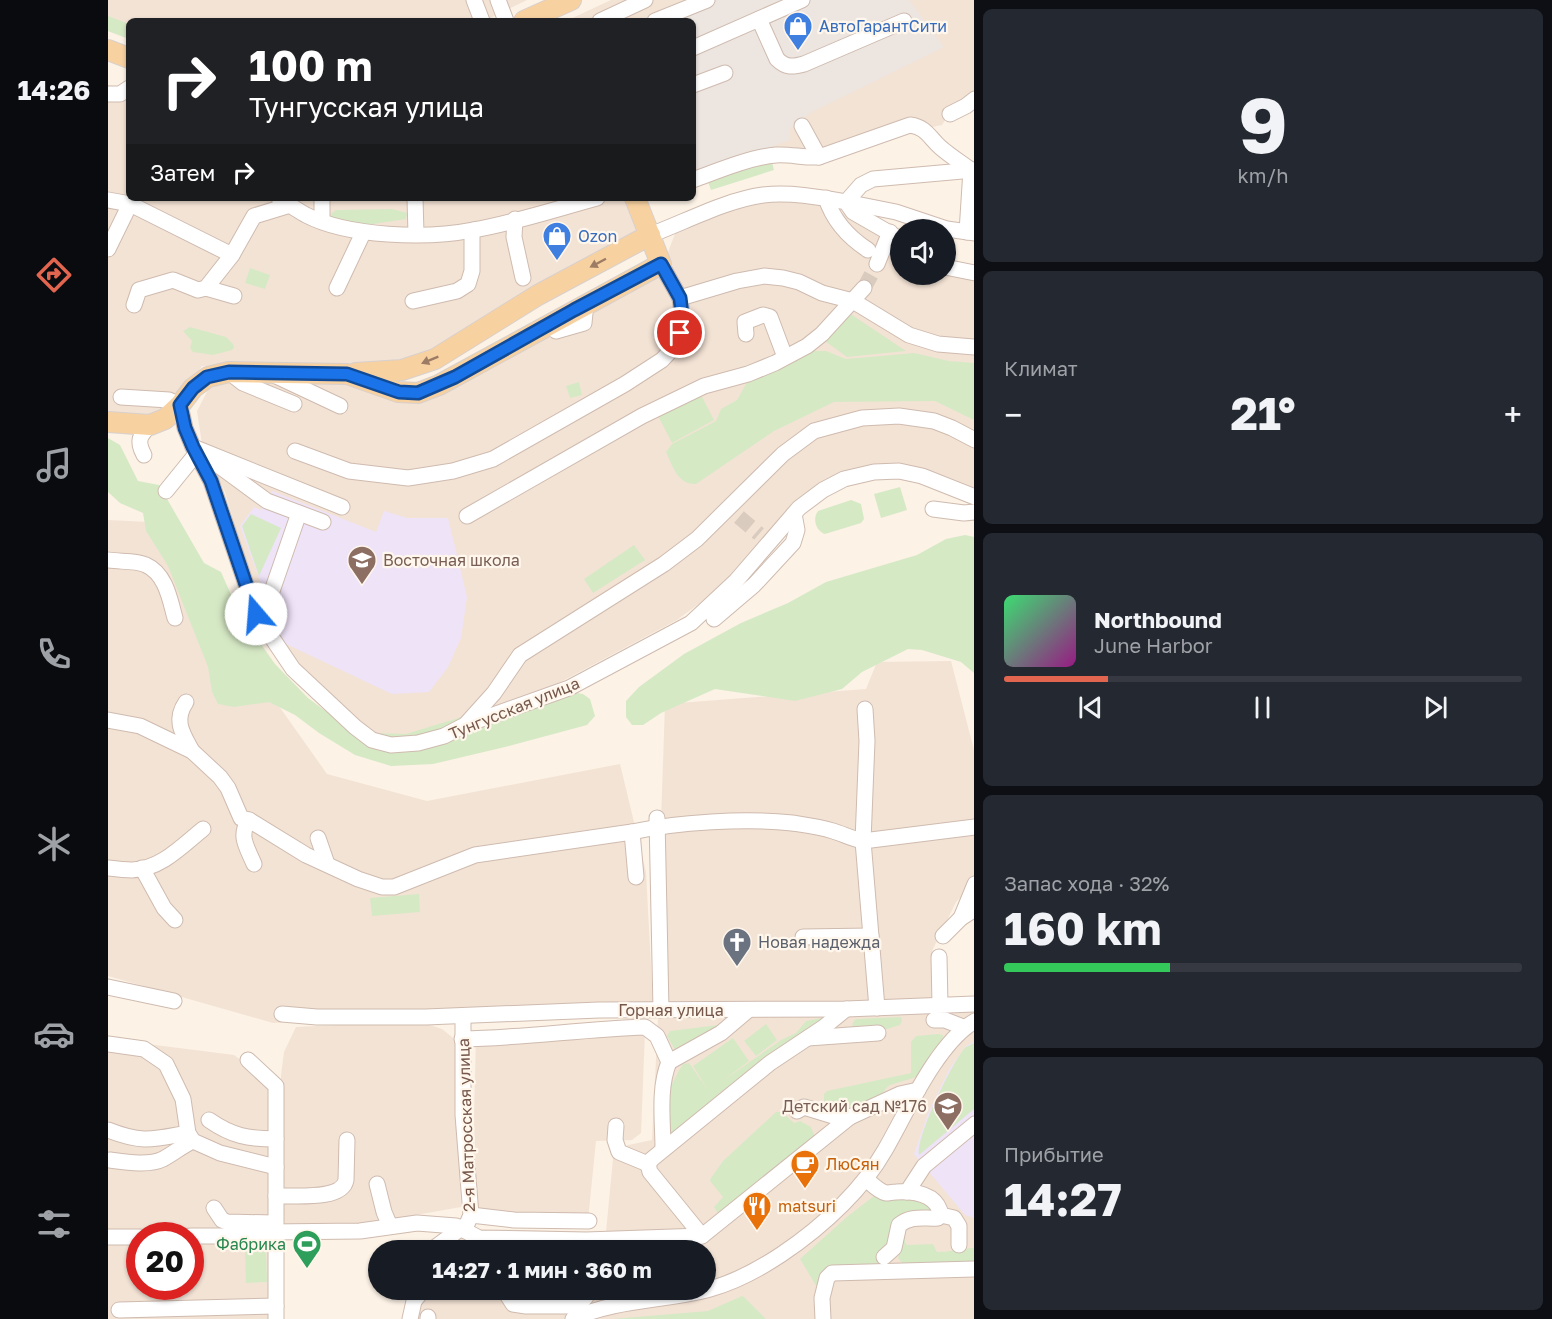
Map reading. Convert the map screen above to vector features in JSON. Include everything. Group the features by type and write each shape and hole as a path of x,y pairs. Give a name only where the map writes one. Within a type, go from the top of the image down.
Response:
{"main road":[{"path":"531,18 571,0"},
{"path":"108,50 126,57"},
{"path":"347,374 399,392 418,393 455,377 582,305 661,264 640,201"},
{"path":"108,422 150,425 165,419 193,388 207,377 229,372 347,374 402,370 435,359 538,295 650,235"}],"street":[{"path":"474,0 481,18"},
{"path":"498,0 505,18"},
{"path":"606,18 645,0"},
{"path":"663,18 707,0"},
{"path":"696,47 802,0"},
{"path":"759,19 777,59 791,68 904,21"},
{"path":"696,84 725,73"},
{"path":"950,114 974,100"},
{"path":"696,179 771,156 819,157 910,125 919,126 927,131 939,146 973,170"},
{"path":"802,126 819,157"},
{"path":"846,202 861,185 873,179 973,170"},
{"path":"650,235 731,203 761,195 797,194 896,212 947,229 971,233 973,170"},
{"path":"826,198 831,214 856,242 868,250"},
{"path":"108,200 130,204 232,255"},
{"path":"206,288 232,255 254,216 284,201 307,216 342,228 363,233 416,234 472,231 585,201"},
{"path":"322,201 322,221"},
{"path":"416,201 416,234"},
{"path":"846,202 853,212 890,233"},
{"path":"108,249 130,204"},
{"path":"515,219 514,237 523,278"},
{"path":"413,301 457,291 468,284 472,271 472,231"},
{"path":"337,288 363,233"},
{"path":"877,264 890,244"},
{"path":"295,451 349,471 408,478 453,471 493,459 625,384 662,360 675,346 680,333 682,314 680,298 661,264"},
{"path":"956,269 974,273"},
{"path":"680,298 737,281 764,276 783,278 799,282 822,293 853,301 909,335 938,344 974,347"},
{"path":"134,305 139,290 173,280 198,290 206,288 234,296"},
{"path":"467,516 642,416 704,386 748,374 807,346 822,334 864,288"},
{"path":"556,331 584,323 585,313 582,305"},
{"path":"746,334 745,322 763,315 770,317 785,357"},
{"path":"229,372 243,383 294,405"},
{"path":"269,373 340,406"},
{"path":"121,397 169,400 180,405"},
{"name":"Тунгусская улица","path":"180,405 185,428 211,481 256,614 293,669 355,727 372,740 391,745 418,743 444,736 465,725 569,688 691,623 736,581 764,539 823,490 844,479 874,472 899,471 922,476 974,497"},
{"path":"465,725 494,693 520,655 664,564 734,513 753,481 783,454 814,431 862,418 899,416 934,421 974,440"},
{"path":"144,455 139,446 141,435 150,425"},
{"path":"166,491 194,450"},
{"path":"194,450 342,507"},
{"path":"194,450 267,501 323,522"},
{"path":"933,509 974,512"},
{"path":"272,591 299,513"},
{"path":"714,620 754,585 793,543 797,530 794,514"},
{"path":"108,560 145,564 156,572 167,588 175,618"},
{"path":"186,702 181,710 179,728 192,752"},
{"path":"865,709 867,741 863,841 877,1008"},
{"path":"108,720 140,726 192,752 220,777 228,788 241,818 249,820 306,855 358,879 382,887 394,887 475,855 632,832 657,822 792,823 830,830 863,841 974,826"},
{"path":"249,820 243,828 243,837 254,864"},
{"path":"657,822 662,1010"},
{"path":"108,868 133,870 169,858 203,829"},
{"path":"632,832 636,877"},
{"path":"318,838 327,864"},
{"path":"142,868 164,908 175,920"},
{"path":"961,918 974,886"},
{"path":"943,936 961,918 974,910"},
{"path":"803,937 871,936"},
{"path":"939,957 937,1013 945,1020 969,1024"},
{"path":"108,987 174,1001"},
{"name":"Горная улица","path":"282,1014 367,1017 463,1016 599,1010 747,1011 877,1008 937,1013 974,1004"},
{"path":"648,1164 663,1149 770,1063 846,1009"},
{"path":"663,1149 662,1104 665,1072 669,1062 721,1033 747,1011"},
{"name":"2-я Матросская улица","path":"445,1240 467,1224 471,1215 463,1115 463,1016"},
{"path":"573,1319 606,1301 710,1289 757,1271 791,1247 841,1206 866,1179 886,1149 935,1063 969,1024"},
{"path":"462,1039 507,1038 645,1027 657,1036 669,1062"},
{"path":"805,1038 878,1033"},
{"path":"108,1044 144,1049 166,1064 183,1099 191,1137"},
{"path":"119,1310 276,1313 276,1086 248,1060"},
{"path":"650,1240 702,1236 850,1117 900,1094 918,1090"},
{"path":"797,1111 804,1107 840,1118 850,1117"},
{"path":"209,1120 237,1136 276,1139"},
{"path":"907,1192 924,1166 974,1125"},
{"path":"616,1126 615,1140 619,1152 648,1164"},
{"path":"108,1130 135,1139 191,1137 220,1153 276,1167"},
{"path":"110,1160 150,1162 163,1159 191,1137"},
{"path":"276,1196 330,1194 345,1186 347,1140"},
{"path":"648,1164 650,1172 702,1236"},
{"path":"866,1179 876,1188 886,1192 907,1192 928,1196 937,1203 941,1215"},
{"path":"377,1184 390,1226"},
{"path":"214,1208 222,1220 227,1222 276,1228 360,1231 417,1223 456,1226 479,1238 510,1240"},
{"path":"471,1215 514,1220 590,1221"},
{"path":"884,1257 894,1248 898,1229 903,1222 917,1217 935,1219 941,1215 954,1218 958,1222 959,1245"},
{"path":"204,1236 239,1236 276,1228"},
{"path":"108,1237 126,1237"},
{"path":"823,1319 822,1298 826,1278 832,1274 974,1269"},
{"path":"410,1319 415,1300"},
{"path":"510,1300 513,1304 526,1306 574,1306 583,1300"}],"shaded area":[{"path":"108,0 527,0 490,18 126,18 126,38 108,31"},
{"path":"611,0 974,0 974,98 947,117 942,125 696,177 696,18 572,18"},
{"path":"711,0 909,0 944,47 810,113 789,129 790,140 696,174 696,18 669,18"},
{"path":"108,85 126,88 126,201 627,201 640,233 439,353 349,367 202,366 177,401 157,416 108,414"},
{"path":"764,201 823,204 871,226 890,238 890,285 956,285 956,276 974,276 974,493 924,472 843,475 732,579 677,620 538,694 439,732 373,737 296,665 260,611 225,492 202,444 197,411 209,388 228,382 456,382 665,260 676,231 733,207"},
{"name":"Восточная школа","path":"272,491 376,532 384,511 407,518 448,518 467,597 461,638 448,667 429,692 392,694 284,643 240,526 254,507 261,510"},
{"path":"108,520 149,522 327,774 427,801 620,764 646,872 653,1004 470,1010 273,1023 108,976"},
{"path":"951,661 974,750 974,884 956,902 932,951 937,1003 668,1003 661,821 665,704 866,689 877,662"},
{"path":"974,1011 974,1319 415,1319 415,1300 716,1300 716,1240 452,1240 468,1229 606,1232 614,1148 652,1140 658,1018"},
{"path":"418,1021 442,1029 458,1042 461,1207 365,1224 280,1224 281,1075 284,1052 296,1027"},
{"path":"645,1032 641,1133 632,1140 596,1141 588,1220 477,1215 474,1118 476,1036"},
{"path":"108,1039 234,1055 270,1085 271,1319 108,1319"},
{"name":"Детский сад №176","path":"974,1042 974,1218 965,1215 914,1154 929,1111 950,1068 966,1046"}],"green space":[{"path":"108,16 126,23 126,38 108,31"},
{"path":"771,159 774,170 711,190 707,179"},
{"path":"392,209 407,213 406,219 367,225 332,219 331,214 336,210"},
{"path":"250,268 270,275 265,289 245,283"},
{"path":"849,313 906,351 847,357 822,339"},
{"path":"190,327 226,337 234,348 213,355 193,352 190,348 192,341 183,331"},
{"path":"808,351 826,351 846,359 914,353 949,361 974,363 974,420 935,401 834,402 774,431 696,484 690,484 680,478 666,452 672,444 716,421 721,409 737,400 746,384"},
{"path":"579,382 582,395 570,398 566,386"},
{"path":"700,393 714,420 672,443 658,416"},
{"path":"108,438 120,445 138,481 159,485 204,563 221,572 240,615 275,664 308,698 346,726 372,733 406,734 514,701 571,692 583,694 590,699 595,716 587,725 505,747 433,764 391,766 355,755 295,715 269,702 234,707 218,704 212,692 208,667 168,566 146,531 143,513 120,503 108,492"},
{"path":"900,487 907,510 881,518 874,494"},
{"path":"851,500 861,504 864,519 861,523 825,534 817,528 815,521 818,511"},
{"path":"251,514 281,528 259,576 242,526"},
{"path":"965,535 974,537 974,673 961,662 922,650 908,649 862,672 842,689 795,701 715,689 661,713 643,725 632,725 626,717 626,701 639,687 684,654 741,623 788,603 826,582 917,555 946,539"},
{"path":"634,545 645,560 593,593 584,579"},
{"path":"419,894 420,912 372,916 370,898"},
{"path":"901,1017 900,1025 887,1029 855,1030 852,1028 856,1019"},
{"path":"824,1019 670,1140 667,1100 683,1064 689,1063 708,1090 693,1066 733,1038 749,1061 721,1082 781,1040 796,1033 806,1021"},
{"path":"766,1024 777,1040 756,1056 744,1041"},
{"path":"720,1026 675,1050 667,1036 670,1031"},
{"path":"943,1035 942,1044 923,1075 890,1085 880,1096 860,1106 845,1108 824,1101 824,1094 827,1091 911,1073 911,1042 916,1036"},
{"path":"974,1043 974,1109 919,1155 922,1134 944,1083 966,1047"},
{"path":"776,1112 782,1112 794,1123 800,1121 811,1127 815,1137 719,1215 714,1207 723,1197 710,1181 711,1178 723,1161"},
{"path":"874,1196 917,1196 933,1211 909,1214 881,1263 831,1268 818,1289 800,1259"},
{"path":"905,1227 907,1245 933,1244 937,1252 974,1248 974,1264 916,1266 902,1263 898,1258"},
{"path":"266,1250 267,1282 246,1283 245,1251"},
{"path":"742,1296 766,1319 612,1319 708,1311"}],"tunnel":[{"path":"864,288 877,264"},
{"path":"739,517 759,534"}],"place":[{"name":"АвтоГарантСити","path":"798,52"},
{"name":"Ozon","path":"557,262"},
{"name":"Восточная школа","path":"362,586"},
{"name":"Новая надежда","path":"737,968"},
{"name":"Детский сад №176","path":"948,1132"},
{"name":"ЛюСян","path":"805,1190"},
{"name":"matsuri","path":"757,1232"},
{"name":"Фабрика","path":"307,1270"}],"route":[{"path":"256,614 211,481 185,428 180,405 193,388 207,377 229,372 347,374 399,392 418,393 455,377 661,264 680,298 682,314 680,333"}]}
